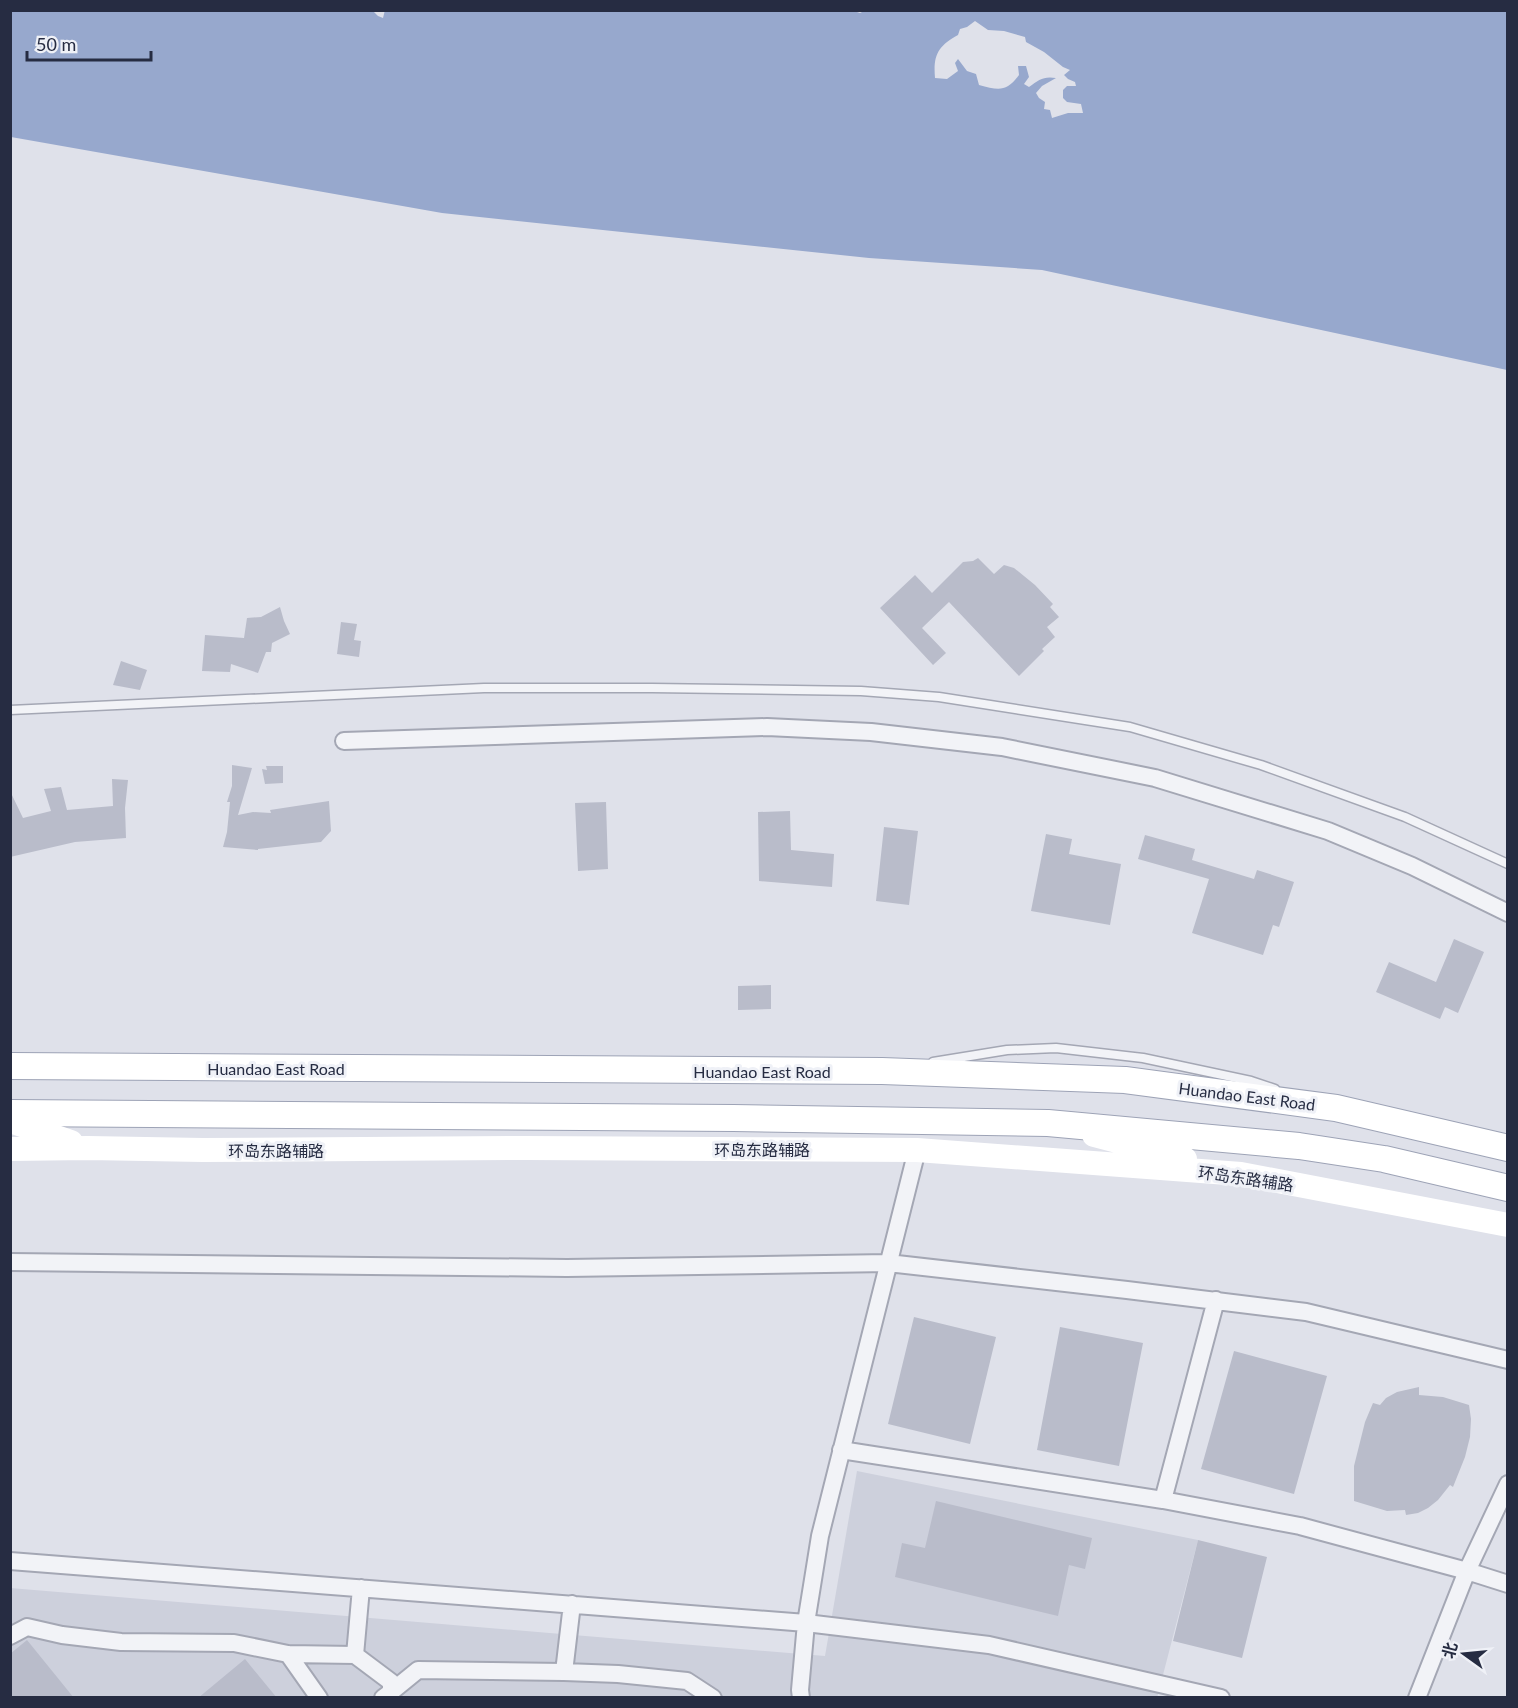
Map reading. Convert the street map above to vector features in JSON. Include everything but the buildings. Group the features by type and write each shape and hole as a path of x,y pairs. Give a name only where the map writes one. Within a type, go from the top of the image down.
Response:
{"main road":[{"name":"Huandao East Road","path":"10,1066 882,1071 1125,1080 1336,1108 1508,1148"},
{"path":"10,1113 1048,1123 1331,1151 1384,1159 1508,1188"}],"street":[{"path":"344,741 767,727 871,732 1002,747 1155,778 1328,831 1412,866 1508,913"},
{"path":"777,1149 888,1120"},
{"path":"10,1121 88,1148"},
{"path":"1048,1123 1241,1174"},
{"name":"环岛东路辅路","path":"10,1149 917,1150 1241,1174 1502,1223"},
{"path":"801,1698 806,1623 820,1536 917,1150"},
{"path":"10,1262 567,1268 888,1263 1306,1312 1508,1360"},
{"path":"1163,1500 1216,1300"},
{"path":"841,1450 1163,1500 1300,1526 1508,1584"},
{"path":"1417,1698 1467,1571 1508,1484"},
{"path":"10,1561 806,1623 988,1645 1221,1698"},
{"path":"356,1655 361,1588"},
{"path":"564,1671 572,1604"},
{"path":"10,1636 27,1627 62,1635 121,1642 234,1643 288,1654 356,1655 391,1682 387,1695"},
{"path":"288,1654 319,1698"},
{"path":"387,1695 418,1670 564,1671 618,1674 687,1682 712,1698"}],"lane":[{"path":"10,710 484,688 850,691 939,697 1130,728 1261,765 1405,817 1508,864"}],"shaded area":[{"path":"857,1471 1198,1540 1157,1698 11,1697 10,1588 825,1656"}],"water":[{"path":"385,10 851,10 860,13 866,10 1507,11 1507,370 1042,270 869,258 442,213 11,137 11,11 373,11 383,18","holes":["975,21 988,30 1004,31 1025,37 1026,42 1070,70 1064,75 1075,82 1076,86 1067,86 1063,90 1063,98 1067,102 1081,104 1083,113 1068,113 1052,118 1050,110 1044,109 1045,102 1036,93 1042,86 1056,78 1044,78 1029,87 1024,84 1029,77 1026,66 1018,66 1019,75 1010,85 1001,89 979,85 976,74 967,71 958,59 955,63 958,71 947,79 935,78 938,52 941,47 958,35 960,29"]}]}
